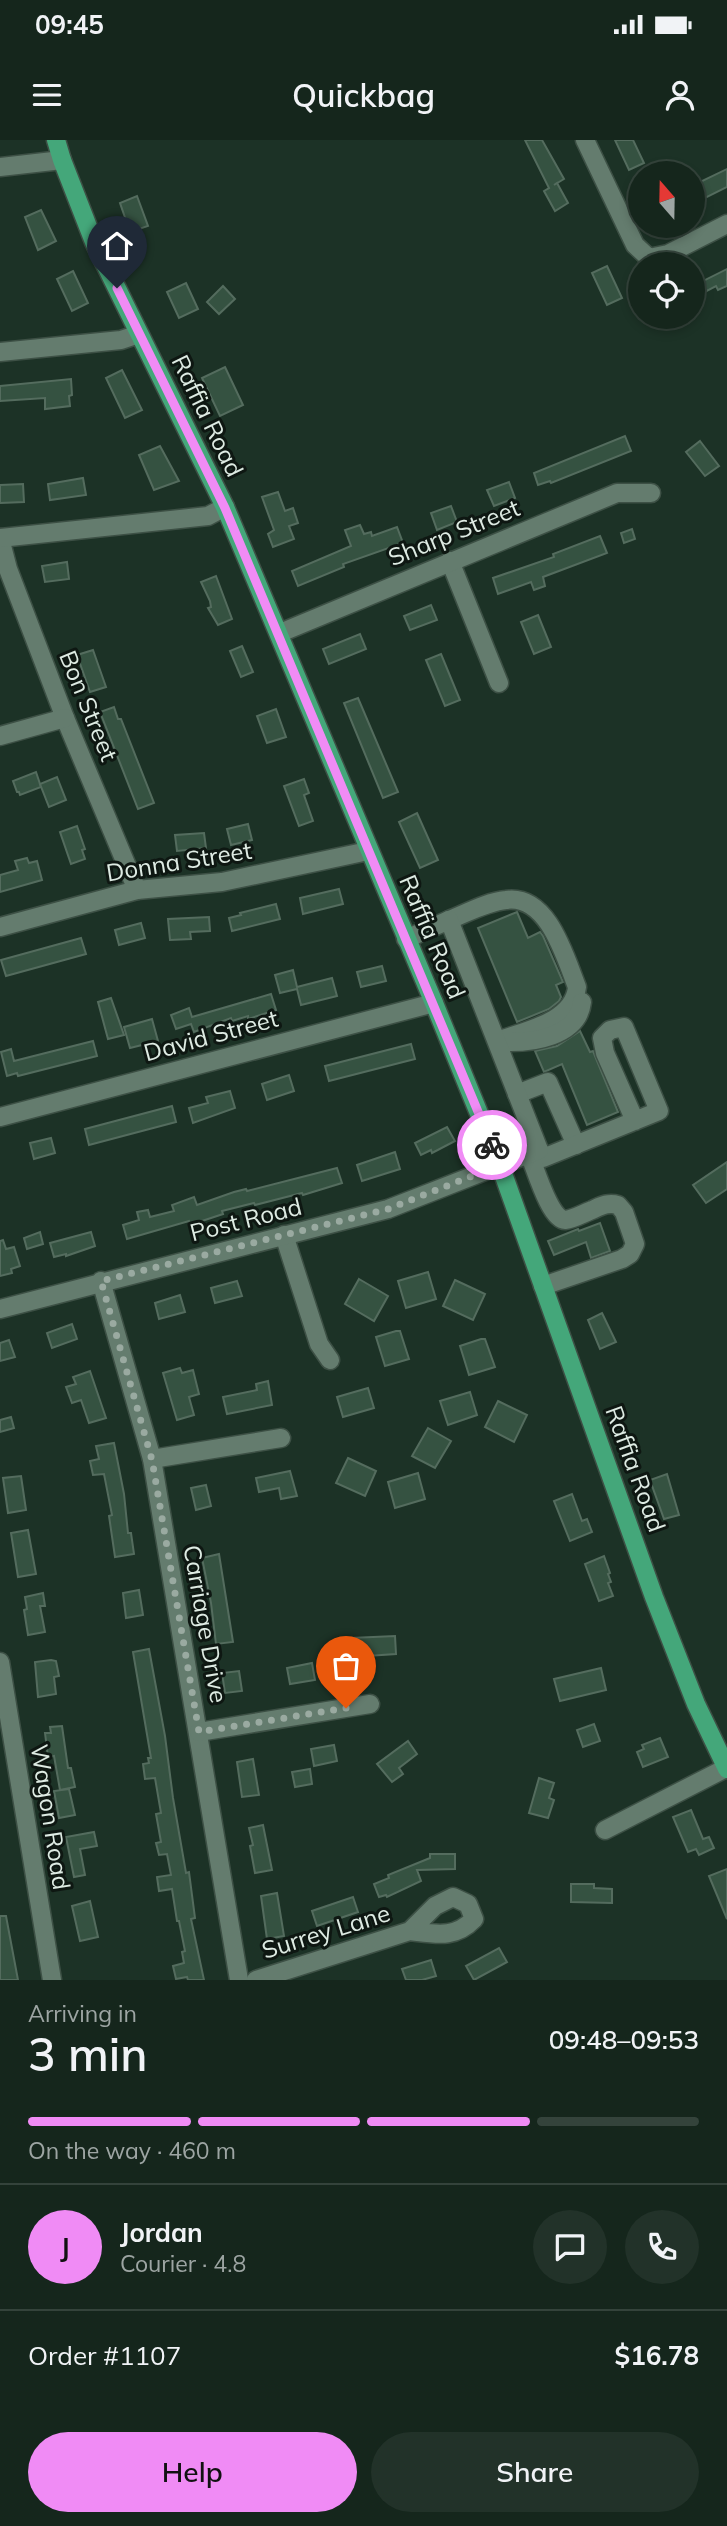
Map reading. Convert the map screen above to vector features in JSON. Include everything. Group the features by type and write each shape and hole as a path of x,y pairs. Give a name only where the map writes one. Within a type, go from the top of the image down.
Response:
{"main road":[{"name":"Raffia Road","path":"56,140 94,242 225,508 280,633 368,851 434,1003 500,1165 654,1597 696,1704 725,1761"}],"street":[{"path":"585,140 635,245 649,258 668,254 727,224"},
{"path":"0,167 62,160"},
{"path":"0,352 121,340 139,334"},
{"name":"Sharp Street","path":"280,633 617,493 651,493"},
{"path":"0,538 208,516 225,508"},
{"name":"Bon Street","path":"0,538 8,569 65,718 137,890"},
{"path":"450,561 499,683"},
{"path":"0,736 65,718"},
{"name":"Donna Street","path":"0,927 137,890 222,882 368,851"},
{"path":"406,939 489,904 509,899 524,902 540,912 553,928 578,986 577,996 568,1010 553,1019 497,1041"},
{"path":"449,920 517,1094 551,1210 564,1220 608,1203 618,1205 624,1212 635,1244 630,1254 622,1259 543,1286"},
{"name":"David Street","path":"0,1117 434,1003"},
{"path":"517,1094 548,1082 576,1145 635,1121 659,1111 624,1027 610,1030 602,1038 605,1053 635,1121"},
{"name":"Post Road","path":"0,1309 388,1209 534,1152 542,1158 576,1145"},
{"path":"284,1236 319,1344 330,1360"},
{"name":"Carriage Drive","path":"101,1281 152,1460 239,1980"},
{"path":"152,1460 281,1438"},
{"name":"Wagon Road","path":"0,1661 52,1980"},
{"path":"199,1732 370,1704"},
{"path":"605,1830 725,1761"},
{"name":"Surrey Lane","path":"256,1980 410,1931"}],"building":[{"path":"525,140 542,140 564,179 557,183 568,203 555,211 544,191 549,188"},
{"path":"615,140 633,140 643,161 628,161 628,168"},
{"path":"727,169 727,187 705,198 705,180"},
{"path":"137,196 148,226 130,232 120,203"},
{"path":"41,210 56,241 38,250 25,217"},
{"path":"607,266 622,298 607,305 592,273"},
{"path":"727,269 727,286 718,290 716,286 705,292 705,280"},
{"path":"73,271 88,303 72,311 57,279"},
{"path":"186,283 198,309 179,318 167,292"},
{"path":"223,286 235,299 219,314 207,302"},
{"path":"225,367 243,405 220,416 202,378"},
{"path":"122,370 142,410 125,418 106,378"},
{"path":"71,379 70,406 45,409 45,398 0,401 0,386"},
{"path":"625,436 631,451 551,483 550,481 538,485 534,473"},
{"path":"700,441 719,466 705,476 686,452"},
{"path":"160,446 179,481 154,490 139,455"},
{"path":"83,478 86,495 50,500 48,484"},
{"path":"509,482 515,498 494,506 487,490"},
{"path":"23,484 24,502 0,503 0,485"},
{"path":"278,492 285,511 293,508 298,523 289,526 294,539 273,547 268,534 274,530 262,497"},
{"path":"451,506 457,522 437,530 431,513"},
{"path":"360,525 364,534 371,532 372,536 397,527 403,543 343,564 344,567 298,586 292,571 351,546 345,530"},
{"path":"632,529 635,539 624,543 621,533"},
{"path":"600,536 607,553 543,577 545,586 534,590 531,582 498,594 493,578 554,557 553,554"},
{"path":"67,562 69,579 45,582 42,566"},
{"path":"216,576 232,619 218,625 208,608 211,607 210,601 201,582"},
{"path":"431,605 437,620 410,630 404,616"},
{"path":"538,615 551,647 534,654 521,622"},
{"path":"360,634 366,649 329,664 323,649"},
{"path":"242,646 253,672 241,677 230,651"},
{"path":"93,650 106,687 90,692 77,655"},
{"path":"441,654 460,700 445,706 426,660"},
{"path":"358,698 398,792 383,798 344,703"},
{"path":"114,707 154,803 138,809 100,712"},
{"path":"276,709 286,737 267,743 257,716"},
{"path":"36,772 41,787 20,795 13,781"},
{"path":"57,777 66,800 49,807 40,784"},
{"path":"304,779 309,793 304,795 313,821 299,826 284,786"},
{"path":"417,813 438,860 420,868 399,822"},
{"path":"248,824 252,840 231,845 227,829"},
{"path":"77,826 85,849 82,850 85,859 71,864 60,832"},
{"path":"204,833 206,848 177,851 175,835"},
{"path":"27,858 29,863 37,861 42,880 0,892 0,875 18,870 15,861"},
{"path":"339,889 343,904 303,914 300,898"},
{"path":"276,904 280,919 232,931 229,918"},
{"path":"517,912 528,938 540,932 543,936 563,982 556,985 561,997 559,1001 549,1009 517,1022 478,928"},
{"path":"209,917 210,931 190,932 191,939 170,940 168,919"},
{"path":"141,923 145,938 119,945 115,930"},
{"path":"81,938 86,954 6,976 1,960"},
{"path":"382,966 386,981 361,987 357,972"},
{"path":"293,970 297,987 332,978 337,996 301,1005 297,989 280,993 275,975"},
{"path":"271,994 276,1010 248,1019 248,1016 232,1021 231,1018 194,1032 191,1024 176,1029 171,1015 189,1008 192,1017"},
{"path":"111,998 124,1035 108,1039 98,1002"},
{"path":"152,1019 158,1041 130,1048 124,1027"},
{"path":"580,1031 590,1052 593,1051 618,1112 587,1125 562,1064 544,1072 535,1051 557,1046"},
{"path":"93,1041 97,1056 18,1076 17,1073 7,1076 1,1052 11,1049 14,1061"},
{"path":"411,1044 415,1059 329,1081 325,1066"},
{"path":"289,1075 294,1091 267,1100 262,1084"},
{"path":"230,1091 235,1108 193,1123 189,1108 208,1103 206,1097"},
{"path":"172,1106 176,1122 89,1145 85,1129"},
{"path":"447,1127 455,1141 432,1153 431,1150 421,1155 415,1143"},
{"path":"51,1138 55,1153 34,1159 30,1143"},
{"path":"395,1152 400,1169 362,1181 357,1165"},
{"path":"727,1162 727,1189 706,1203 693,1185"},
{"path":"337,1168 342,1183 303,1195 302,1193 222,1211 223,1214 190,1225 189,1221 127,1239 123,1225 139,1220 137,1212 148,1210 150,1217 174,1211 172,1205 194,1197 197,1205 234,1192"},
{"path":"600,1223 610,1251 591,1258 586,1242 554,1255 548,1241"},
{"path":"40,1232 43,1244 27,1249 24,1238"},
{"path":"91,1232 95,1246 66,1256 54,1257 50,1243"},
{"path":"3,1240 6,1249 14,1247 20,1266 11,1269 12,1273 0,1276 0,1241"},
{"path":"428,1272 436,1299 406,1308 398,1281"},
{"path":"359,1279 388,1296 374,1321 345,1304"},
{"path":"455,1280 485,1294 473,1320 443,1306"},
{"path":"237,1281 242,1296 215,1303 211,1288"},
{"path":"180,1295 185,1312 159,1319 155,1303"},
{"path":"602,1313 616,1342 600,1349 588,1320"},
{"path":"72,1324 77,1339 52,1348 47,1333"},
{"path":"400,1331 409,1359 385,1366 376,1337"},
{"path":"485,1339 495,1367 469,1375 460,1346"},
{"path":"9,1340 15,1357 0,1361 0,1343"},
{"path":"180,1368 182,1373 193,1370 199,1394 189,1397 194,1415 177,1420 163,1373"},
{"path":"90,1371 106,1418 89,1423 81,1400 72,1403 66,1387 76,1384 73,1377"},
{"path":"268,1381 272,1405 227,1414 223,1397 257,1390 256,1384"},
{"path":"368,1388 374,1408 343,1417 337,1397"},
{"path":"470,1392 477,1415 448,1425 440,1401"},
{"path":"498,1401 527,1415 514,1442 485,1427"},
{"path":"11,1417 14,1428 0,1432 0,1420"},
{"path":"428,1428 451,1441 435,1468 412,1456"},
{"path":"114,1443 128,1533 131,1533 134,1554 115,1557 109,1516 112,1515 104,1474 93,1475 90,1461 99,1459 96,1446"},
{"path":"348,1458 376,1471 365,1496 336,1483"},
{"path":"290,1471 297,1496 281,1499 279,1488 259,1492 256,1478"},
{"path":"418,1473 425,1499 395,1508 388,1482"},
{"path":"667,1474 679,1515 664,1519 650,1480"},
{"path":"21,1476 26,1510 8,1513 3,1478"},
{"path":"206,1485 211,1506 196,1510 191,1488"},
{"path":"572,1494 582,1521 587,1519 592,1532 570,1541 554,1501"},
{"path":"28,1530 36,1574 18,1577 11,1533"},
{"path":"219,1554 233,1642 216,1644 202,1558"},
{"path":"604,1556 610,1573 611,1582 608,1583 613,1596 599,1601 585,1564"},
{"path":"139,1590 143,1615 126,1618 123,1593"},
{"path":"43,1593 45,1606 40,1606 45,1632 28,1635 25,1597"},
{"path":"395,1636 396,1654 352,1657 351,1638"},
{"path":"149,1649 186,1873 189,1872 195,1918 191,1919 204,1980 188,1980 187,1977 176,1979 173,1966 184,1963 182,1952 185,1951 172,1889 159,1891 157,1877 171,1875 167,1854 159,1855 156,1843 161,1842 156,1814 161,1813 155,1778 145,1779 143,1764 149,1763 148,1758 151,1758 133,1652"},
{"path":"56,1661 59,1676 54,1677 56,1694 38,1697 35,1662"},
{"path":"312,1663 315,1680 290,1684 287,1668"},
{"path":"601,1668 606,1690 560,1701 554,1679"},
{"path":"239,1671 242,1691 225,1693 222,1673"},
{"path":"594,1724 600,1741 583,1747 577,1730"},
{"path":"62,1726 68,1768 71,1768 75,1787 60,1790 54,1756 48,1757 45,1733 51,1733 50,1727"},
{"path":"660,1738 668,1757 643,1767 637,1752 644,1749 642,1745"},
{"path":"408,1741 417,1754 399,1768 403,1774 392,1782 377,1764"},
{"path":"334,1745 337,1761 314,1766 311,1749"},
{"path":"253,1759 259,1795 242,1797 237,1762"},
{"path":"310,1769 312,1784 295,1787 292,1772"},
{"path":"539,1778 554,1783 549,1798 554,1800 548,1818 529,1813"},
{"path":"69,1789 75,1815 59,1818 54,1791"},
{"path":"691,1810 703,1839 709,1837 714,1848 699,1855 696,1849 688,1852 673,1817"},
{"path":"263,1825 272,1870 255,1873 249,1828"},
{"path":"94,1832 97,1846 80,1849 85,1875 74,1877 66,1837"},
{"path":"430,1854 455,1854 455,1869 417,1870 421,1881 387,1897 379,1897 374,1884 389,1878 388,1875 430,1858"},
{"path":"727,1869 727,1919 709,1876"},
{"path":"571,1884 594,1884 594,1888 612,1889 612,1903 571,1902"},
{"path":"277,1893 284,1936 267,1939 261,1896"},
{"path":"353,1897 358,1912 317,1926 312,1911"},
{"path":"90,1901 98,1937 80,1941 72,1906"},
{"path":"0,1916 6,1916 18,1980 0,1980"},
{"path":"499,1948 507,1962 474,1980 466,1966"},
{"path":"431,1960 436,1976 422,1980 406,1980 402,1969"}],"way so far":[{"path":"346,1708 199,1732 152,1460 101,1281 388,1209 500,1165 492,1145"}],"route":[{"path":"117,288 225,508 280,633 492,1145"}]}
